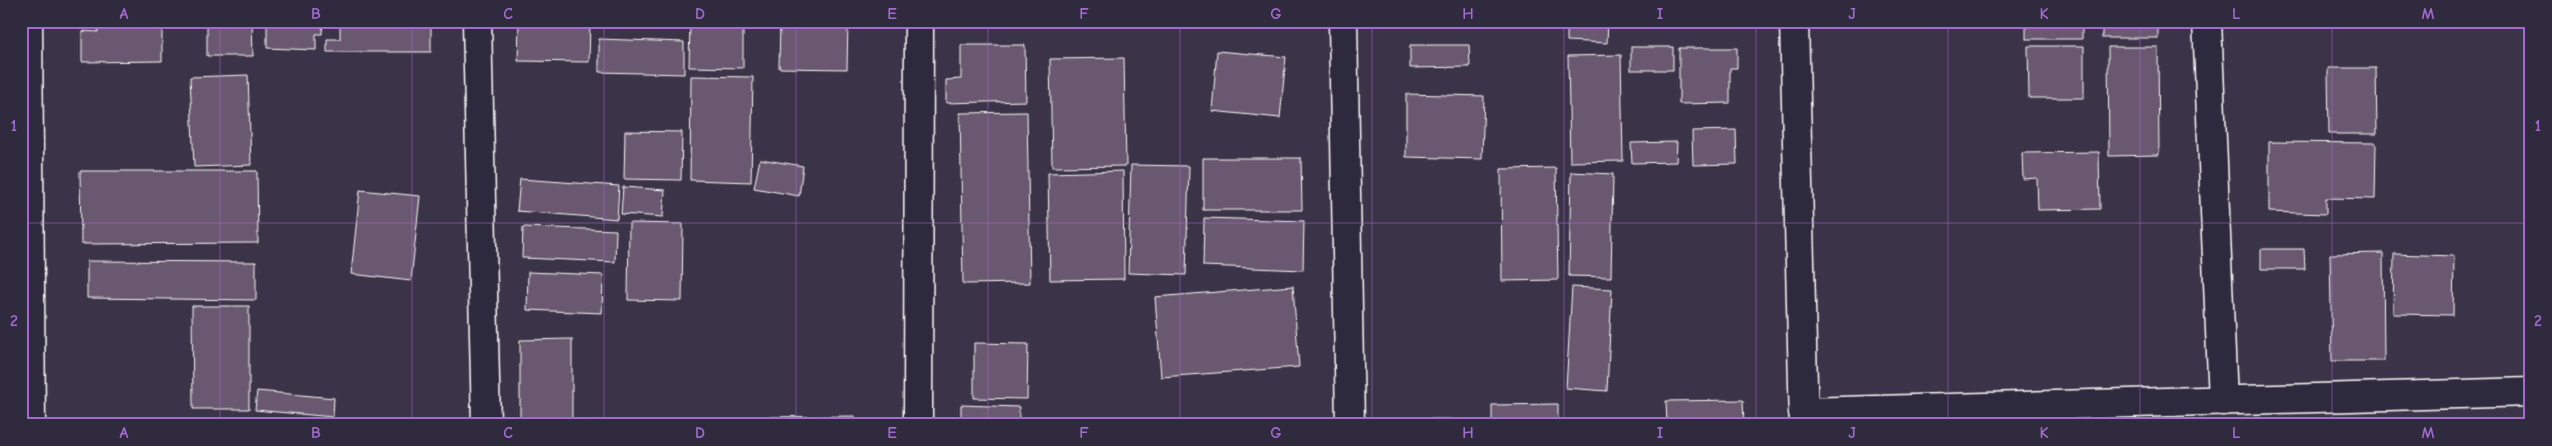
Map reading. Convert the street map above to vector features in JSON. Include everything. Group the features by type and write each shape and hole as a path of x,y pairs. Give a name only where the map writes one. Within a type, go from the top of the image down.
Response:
{"street":[{"path":"28,21 31,425"},
{"path":"478,21 486,425"},
{"path":"918,425 920,21"},
{"path":"1343,21 1350,425"},
{"path":"1794,21 1803,418 2223,401 2531,392"},
{"path":"2207,21 2223,401"}],"building":[{"path":"98,21 162,21 162,61 82,62 82,31 98,32"},
{"path":"207,21 252,21 253,56 207,56"},
{"path":"267,21 323,21 322,34 316,34 316,50 267,48"},
{"path":"327,21 431,21 431,52 327,52 327,39 340,39 340,24 327,24"},
{"path":"519,21 590,21 589,62 518,61"},
{"path":"690,21 743,21 743,68 689,67"},
{"path":"780,21 848,21 847,69 779,68"},
{"path":"1567,21 1608,21 1607,43 1567,41"},
{"path":"2026,21 2082,21 2082,39 2026,39"},
{"path":"2102,21 2158,21 2158,38 2102,38"},
{"path":"599,39 684,42 684,74 599,72"},
{"path":"961,45 1025,45 1026,101 946,103 946,80 961,79"},
{"path":"1410,45 1469,45 1470,67 1410,68"},
{"path":"2028,46 2084,46 2084,98 2029,98"},
{"path":"1631,47 1673,47 1673,70 1631,70"},
{"path":"2108,47 2158,47 2159,155 2109,156"},
{"path":"1679,48 1737,48 1737,68 1730,68 1730,103 1679,104"},
{"path":"1217,51 1286,57 1280,118 1212,111"},
{"path":"1621,55 1623,161 1570,162 1568,56"},
{"path":"1124,58 1126,166 1052,167 1050,59"},
{"path":"2328,68 2376,68 2377,134 2329,134"},
{"path":"248,75 251,165 194,167 190,77"},
{"path":"691,76 753,77 751,182 690,180"},
{"path":"1406,94 1484,96 1482,159 1406,157"},
{"path":"1027,112 1030,283 963,284 960,113"},
{"path":"1736,130 1737,164 1693,165 1692,131"},
{"path":"625,131 682,132 681,180 624,179"},
{"path":"1677,142 1676,162 1632,163 1631,143"},
{"path":"2269,142 2376,143 2375,199 2326,198 2326,214 2269,212"},
{"path":"2099,152 2100,209 2038,210 2037,178 2023,179 2022,153"},
{"path":"1203,158 1301,158 1302,210 1203,210"},
{"path":"760,159 803,166 799,196 754,188"},
{"path":"1131,165 1189,166 1186,275 1128,273"},
{"path":"1556,168 1558,280 1502,281 1501,169"},
{"path":"80,171 257,171 258,243 81,244"},
{"path":"1123,171 1124,279 1050,280 1048,173"},
{"path":"1571,172 1613,174 1611,277 1569,276"},
{"path":"520,179 619,186 617,219 517,211"},
{"path":"623,187 665,190 663,217 621,214"},
{"path":"360,190 420,196 411,281 351,274"},
{"path":"1204,218 1304,221 1303,270 1203,266"},
{"path":"629,223 683,224 682,301 628,300"},
{"path":"523,227 616,230 615,262 522,258"},
{"path":"2261,249 2304,249 2305,269 2261,269"},
{"path":"2383,253 2384,361 2332,361 2330,254"},
{"path":"2394,254 2454,256 2453,315 2393,314"},
{"path":"87,261 256,262 256,300 87,298"},
{"path":"528,272 603,275 602,313 527,310"},
{"path":"1293,286 1299,367 1161,377 1155,297"},
{"path":"1572,287 1612,289 1607,391 1566,388"},
{"path":"192,306 249,306 249,409 193,409"},
{"path":"572,339 572,419 520,420 520,340"},
{"path":"974,343 1028,344 1027,399 974,398"},
{"path":"257,391 334,398 333,417 255,410"},
{"path":"1743,400 1744,425 1667,425 1666,401"},
{"path":"1558,404 1558,425 1492,425 1492,405"},
{"path":"961,405 1019,407 1019,425 961,425"},
{"path":"855,416 855,425 764,425 764,417"},
{"path":"1125,419 1187,423 1186,425 1124,425"},
{"path":"1374,419 1451,419 1451,425 1375,425"},
{"path":"581,421 616,422 616,425 581,425"},
{"path":"752,421 752,425 680,425 680,423"}]}
